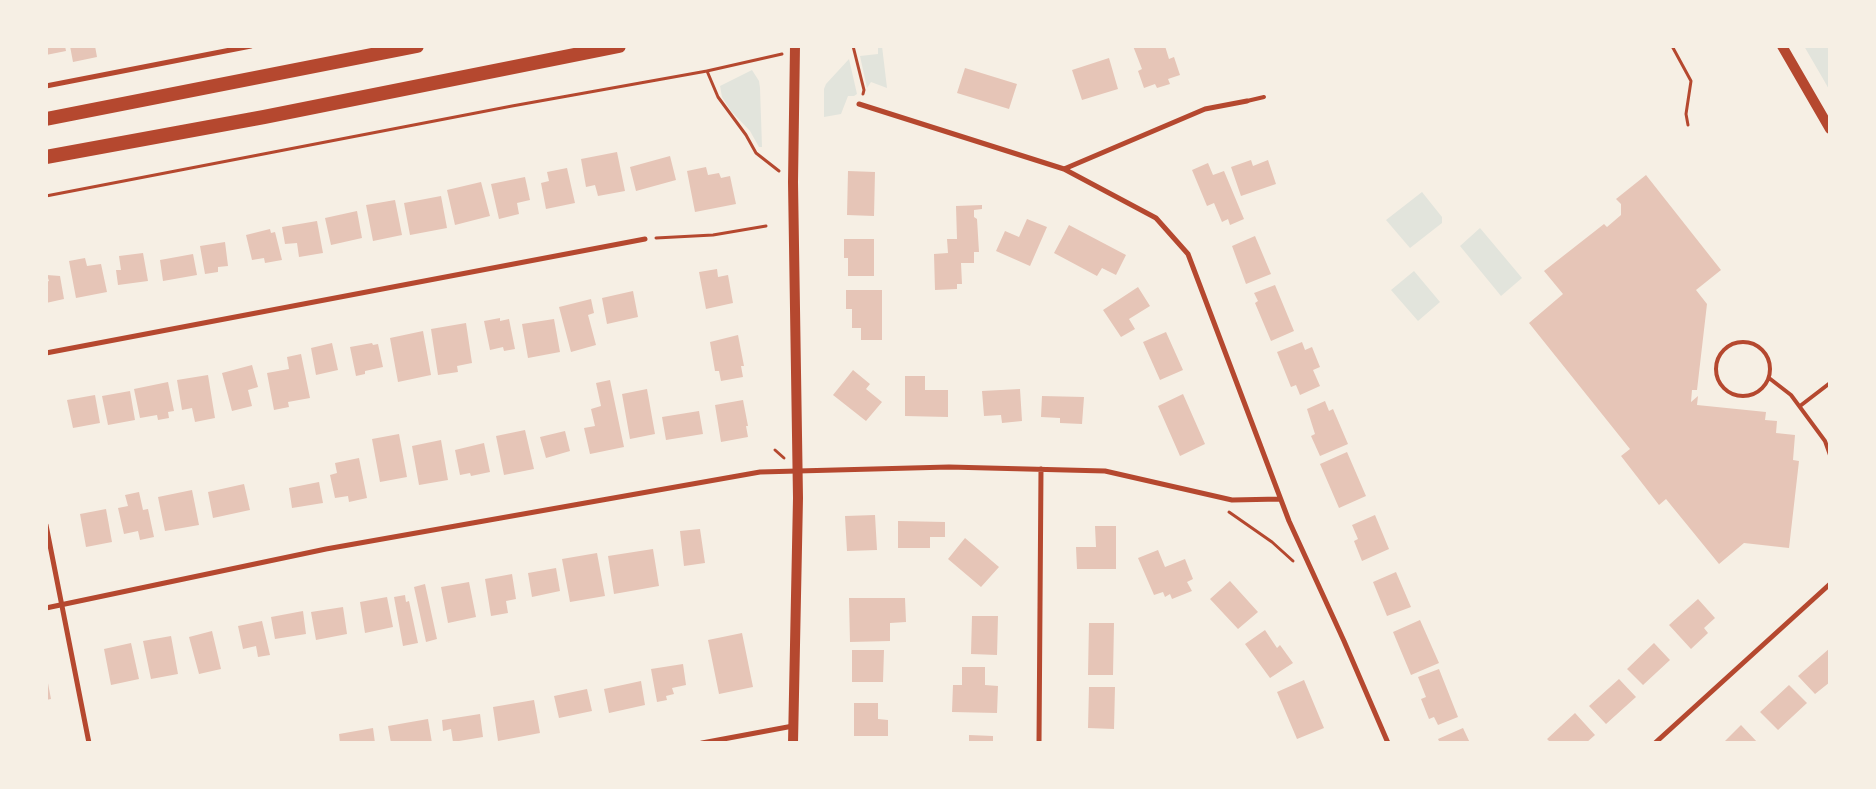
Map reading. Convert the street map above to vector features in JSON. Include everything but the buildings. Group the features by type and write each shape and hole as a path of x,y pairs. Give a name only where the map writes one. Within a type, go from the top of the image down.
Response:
{"highway":[{"path":"46,119 417,46"},
{"path":"46,156 264,117 619,46"}],"main road":[{"path":"793,743 798,471 793,182 795,46"},
{"path":"1782,46 1830,129"},
{"path":"1788,46 1803,80"}],"street":[{"path":"46,86 251,46"},
{"path":"1064,169 1205,109 1247,101"},
{"path":"858,104 1064,169 1156,218 1188,254 1280,498 1388,743"},
{"path":"46,353 645,239"},
{"path":"46,608 326,549 760,472 949,467 1105,471 1232,500 1280,498"},
{"path":"1039,743 1041,469"},
{"path":"46,525 89,743"},
{"path":"1656,743 1830,584"},
{"path":"702,743 793,726"}],"lane":[{"path":"1247,101 1264,97"},
{"path":"1738,341 1752,342 1764,351 1768,357 1770,364 1769,378 1761,390 1748,396 1734,395 1722,387 1716,374 1717,359 1725,348 1738,341"},
{"path":"1769,378 1791,395 1800,406 1825,441 1830,455"},
{"path":"1800,406 1830,383"}],"path":[{"path":"853,46 864,90 858,104"},
{"path":"1672,46 1691,81 1686,114 1688,125"},
{"path":"46,196 747,62"},
{"path":"707,71 718,97 756,152 793,182"},
{"path":"645,239 713,235 766,226"},
{"path":"1222,509 1272,542 1293,561"}],"shaded area":[{"path":"878,46 882,46 887,88 871,82 867,88 860,56 878,54"},
{"path":"1804,46 1830,46 1830,91 1822,77"},
{"path":"849,59 857,94 848,96 841,114 824,117 824,89 826,84"},
{"path":"752,70 759,81 760,88 762,147 759,147 750,131 731,111 722,97 720,86"},
{"path":"1422,192 1442,217 1442,223 1410,248 1386,220"},
{"path":"1480,228 1522,278 1501,296 1460,246"},
{"path":"1414,271 1440,302 1418,321 1391,290"}]}
